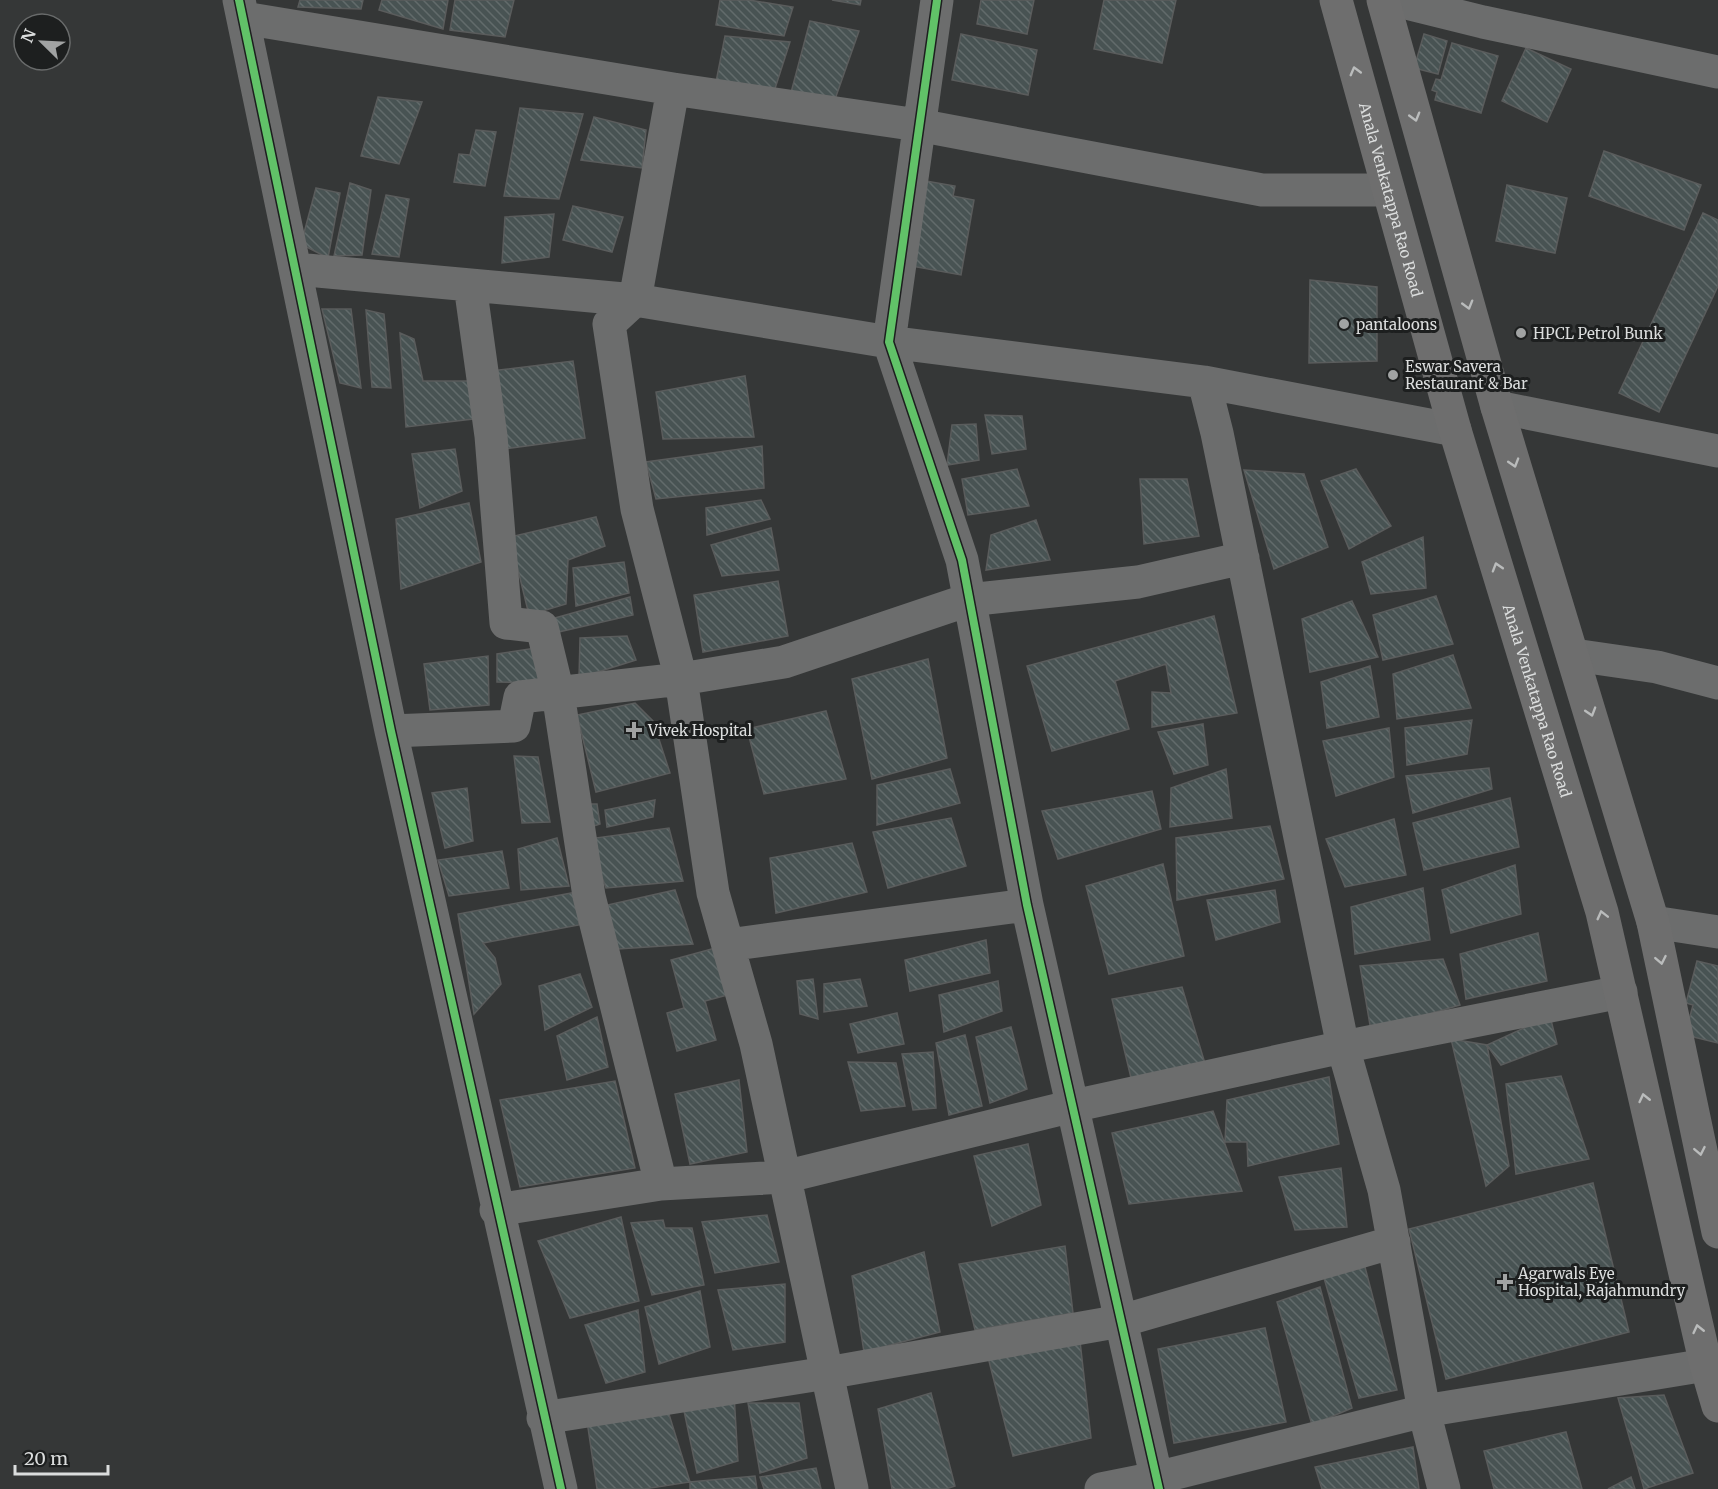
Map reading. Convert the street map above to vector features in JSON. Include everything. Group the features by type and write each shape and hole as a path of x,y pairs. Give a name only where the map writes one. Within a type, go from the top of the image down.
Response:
{"main road":[{"name":"Anala Venkatappa Rao Road","path":"1336,0 1455,430 1598,900 1712,1366 1718,1406"},
{"path":"1383,0 1497,407 1653,922 1712,1184 1718,1232"}],"street":[{"path":"938,0 918,125 889,342 962,560 1027,905 1157,1484"},
{"path":"1394,0 1483,22 1718,72"},
{"path":"561,1489 496,1209 391,731 241,9 673,89 918,125 1262,190 1388,190"},
{"path":"673,89 634,300 609,324 637,509 681,679 713,893 756,1044 852,1489"},
{"path":"296,269 634,300 889,342 1204,382 1455,430"},
{"path":"470,285 491,436 506,623 542,627 558,693 589,896 661,1184"},
{"path":"1204,382 1243,558 1343,1047 1384,1190 1425,1411 1444,1489"},
{"path":"1497,407 1718,451"},
{"path":"391,731 514,726 520,697 681,679 784,662 968,600 1138,582 1243,558"},
{"path":"1574,656 1658,667 1718,683"},
{"path":"728,945 1027,905"},
{"path":"1653,922 1718,932"},
{"path":"496,1209 661,1184 784,1176 1073,1106 1343,1047 1621,992"},
{"path":"543,1418 827,1373 1121,1321 1394,1242"},
{"path":"1101,1489 1157,1484 1425,1411 1712,1366"}],"building":[{"path":"300,0 363,0 361,9 298,7"},
{"path":"382,0 448,0 443,29 379,10"},
{"path":"455,0 514,0 505,37 450,30"},
{"path":"720,0 749,0 793,7 784,36 716,25"},
{"path":"832,0 861,0 860,5"},
{"path":"981,0 1034,0 1027,34 977,24"},
{"path":"1104,0 1176,0 1162,63 1094,49"},
{"path":"810,21 859,31 833,105 789,100"},
{"path":"961,34 1037,50 1028,95 952,80"},
{"path":"1424,34 1447,41 1438,74 1414,68"},
{"path":"725,36 790,42 772,98 714,92"},
{"path":"1452,43 1498,56 1481,113 1435,100 1437,92 1432,90 1436,79 1441,80"},
{"path":"1526,48 1571,69 1547,122 1502,101"},
{"path":"378,97 422,102 399,164 361,156"},
{"path":"520,108 583,114 559,199 504,196"},
{"path":"594,117 646,130 642,168 581,160"},
{"path":"476,130 496,132 485,186 454,182 459,154 470,155"},
{"path":"1604,151 1701,185 1684,230 1589,196"},
{"path":"926,181 955,186 953,196 974,200 961,275 911,266"},
{"path":"350,183 371,190 362,255 334,256"},
{"path":"1507,185 1567,198 1555,253 1496,241"},
{"path":"316,188 340,193 328,258 301,244"},
{"path":"386,195 409,199 399,257 372,254"},
{"path":"573,206 623,217 612,252 563,240"},
{"path":"1703,213 1718,220 1718,286 1659,412 1619,393"},
{"path":"554,214 549,257 502,263 505,217"},
{"name":"pantaloons","path":"1310,280 1377,287 1377,361 1309,363"},
{"path":"322,309 351,309 361,388 340,383"},
{"path":"366,310 384,314 391,388 372,387"},
{"path":"400,333 414,339 423,381 476,381 473,419 406,427"},
{"path":"573,361 585,438 504,449 491,371"},
{"path":"745,376 754,437 663,439 656,392"},
{"path":"985,415 1022,416 1026,449 992,454"},
{"path":"976,424 979,460 947,465 952,425"},
{"path":"762,446 764,488 656,499 646,462"},
{"path":"455,449 462,491 420,508 412,454"},
{"path":"1017,469 1029,506 968,515 962,479"},
{"path":"1356,469 1391,526 1349,549 1321,481"},
{"path":"1244,470 1304,474 1328,547 1274,569"},
{"path":"1140,479 1187,479 1199,536 1144,544"},
{"path":"761,500 770,519 707,535 706,508"},
{"path":"469,503 481,562 401,589 396,519"},
{"path":"596,517 605,546 568,560 566,604 529,615 510,537"},
{"path":"1036,520 1050,560 986,570 991,535"},
{"path":"771,528 779,570 722,576 711,545"},
{"path":"1423,537 1426,588 1371,594 1362,562"},
{"path":"624,562 629,593 576,606 573,568"},
{"path":"778,581 788,636 703,652 694,595"},
{"path":"1436,596 1453,644 1383,660 1373,615"},
{"path":"630,597 633,615 554,633 551,619"},
{"path":"1352,601 1378,657 1310,672 1302,619"},
{"path":"1214,616 1237,713 1152,727 1152,692 1171,693 1166,664 1115,681 1129,729 1052,751 1027,666"},
{"path":"627,636 636,660 579,678 580,638"},
{"path":"542,647 545,683 497,682 497,654"},
{"path":"1453,655 1471,708 1397,719 1393,674"},
{"path":"488,656 489,705 430,710 424,664"},
{"path":"928,659 947,758 872,779 852,679"},
{"path":"1370,666 1379,717 1327,728 1321,682"},
{"path":"635,703 653,721 670,773 596,792 577,715"},
{"path":"826,711 846,779 764,794 747,729"},
{"path":"1472,720 1467,754 1407,765 1405,728"},
{"path":"1203,724 1208,765 1174,774 1158,732"},
{"path":"1389,728 1394,777 1336,796 1323,741"},
{"path":"514,756 538,757 550,822 522,823"},
{"path":"1489,768 1492,789 1413,813 1406,776"},
{"path":"950,769 960,803 877,825 877,785"},
{"path":"1226,769 1232,818 1170,827 1171,788"},
{"path":"467,788 473,841 445,848 432,793"},
{"path":"1152,791 1161,829 1058,859 1042,811"},
{"path":"1510,798 1519,847 1424,870 1413,823"},
{"path":"655,800 653,817 607,827 605,810"},
{"path":"587,804 597,804 600,824 585,829"},
{"path":"951,818 966,866 888,888 873,832"},
{"path":"1394,819 1406,875 1345,887 1326,839"},
{"path":"1270,826 1284,879 1177,900 1176,838"},
{"path":"669,828 683,881 606,888 588,839"},
{"path":"557,838 569,886 521,890 518,849"},
{"path":"852,843 867,892 776,913 770,858"},
{"path":"502,851 509,888 449,896 438,860"},
{"path":"1163,864 1184,956 1109,974 1086,886"},
{"path":"1515,865 1521,914 1451,933 1442,890"},
{"path":"1423,888 1430,940 1355,954 1351,907"},
{"path":"675,890 693,944 618,949 603,906"},
{"path":"1275,890 1280,922 1216,940 1207,900"},
{"path":"577,892 579,925 483,943 495,958 501,984 474,1014 458,914"},
{"path":"1538,933 1547,981 1466,999 1460,954"},
{"path":"986,940 990,973 910,991 905,960"},
{"path":"723,946 735,993 705,1001 716,1040 677,1051 667,1013 684,1008 671,960"},
{"path":"1443,959 1460,1005 1371,1031 1360,966"},
{"path":"1697,961 1718,966 1718,1043 1685,1035 1693,1005 1686,1003"},
{"path":"580,974 592,1007 545,1030 539,986"},
{"path":"813,979 818,1019 800,1014 797,981"},
{"path":"860,979 867,1006 824,1012 824,984"},
{"path":"998,981 1002,1011 944,1032 939,995"},
{"path":"1182,987 1206,1067 1132,1082 1112,999"},
{"path":"897,1013 904,1044 858,1053 850,1024"},
{"path":"1550,1016 1557,1044 1501,1065 1487,1045"},
{"path":"597,1017 608,1067 567,1080 557,1036"},
{"path":"1011,1027 1027,1089 990,1103 976,1037"},
{"path":"965,1035 982,1106 949,1115 936,1043"},
{"path":"1451,1039 1487,1045 1509,1166 1486,1186"},
{"path":"933,1052 936,1108 913,1110 902,1054"},
{"path":"848,1062 896,1063 905,1106 861,1111"},
{"path":"1561,1076 1589,1159 1516,1174 1506,1084"},
{"path":"1329,1077 1339,1144 1248,1166 1247,1142 1225,1142 1227,1100"},
{"path":"739,1080 747,1152 690,1164 675,1094"},
{"path":"615,1081 635,1168 520,1187 500,1100"},
{"path":"1213,1111 1242,1191 1129,1204 1112,1133"},
{"path":"1028,1144 1041,1205 992,1226 974,1156"},
{"path":"1341,1168 1347,1227 1295,1230 1279,1177"},
{"path":"1593,1183 1629,1332 1446,1379 1409,1229"},
{"path":"767,1215 779,1262 715,1273 702,1222"},
{"path":"621,1217 639,1301 570,1318 538,1241"},
{"path":"663,1220 665,1228 692,1228 704,1285 652,1295 631,1223"},
{"path":"1065,1246 1073,1313 975,1330 959,1264"},
{"path":"924,1252 940,1332 864,1352 852,1276"},
{"path":"1365,1267 1397,1390 1359,1398 1324,1278"},
{"path":"785,1284 785,1342 733,1350 718,1290"},
{"path":"1320,1287 1352,1408 1312,1425 1277,1302"},
{"path":"700,1291 710,1347 659,1364 645,1307"},
{"path":"638,1310 645,1372 606,1383 585,1325"},
{"path":"1265,1328 1286,1422 1174,1443 1158,1349"},
{"path":"1080,1341 1091,1438 1013,1456 988,1357"},
{"path":"931,1393 955,1486 946,1489 892,1489 878,1409"},
{"path":"734,1394 738,1461 697,1473 683,1406"},
{"path":"1664,1395 1693,1473 1644,1489 1618,1398"},
{"path":"748,1403 799,1403 807,1458 760,1473"},
{"path":"668,1411 690,1482 644,1489 597,1489 587,1421"},
{"path":"1566,1432 1582,1489 1494,1489 1484,1451"},
{"path":"1413,1447 1419,1489 1322,1489 1315,1467"},
{"path":"816,1468 821,1489 764,1489 760,1477"},
{"path":"755,1476 757,1489 690,1489 690,1482"},
{"path":"1631,1477 1635,1489 1608,1489"}],"cycle path":[{"path":"239,0 391,731 561,1489"},
{"path":"937,0 889,342 962,560 1027,905 1159,1489"}],"place":[{"name":"pantaloons","path":"1344,324"},
{"name":"HPCL Petrol Bunk","path":"1521,333"},
{"name":"Eswar Savera Restaurant & Bar","path":"1393,375"},
{"name":"Vivek Hospital","path":"634,730"},
{"name":"Agarwals Eye Hospital, Rajahmundry","path":"1505,1282"}]}
